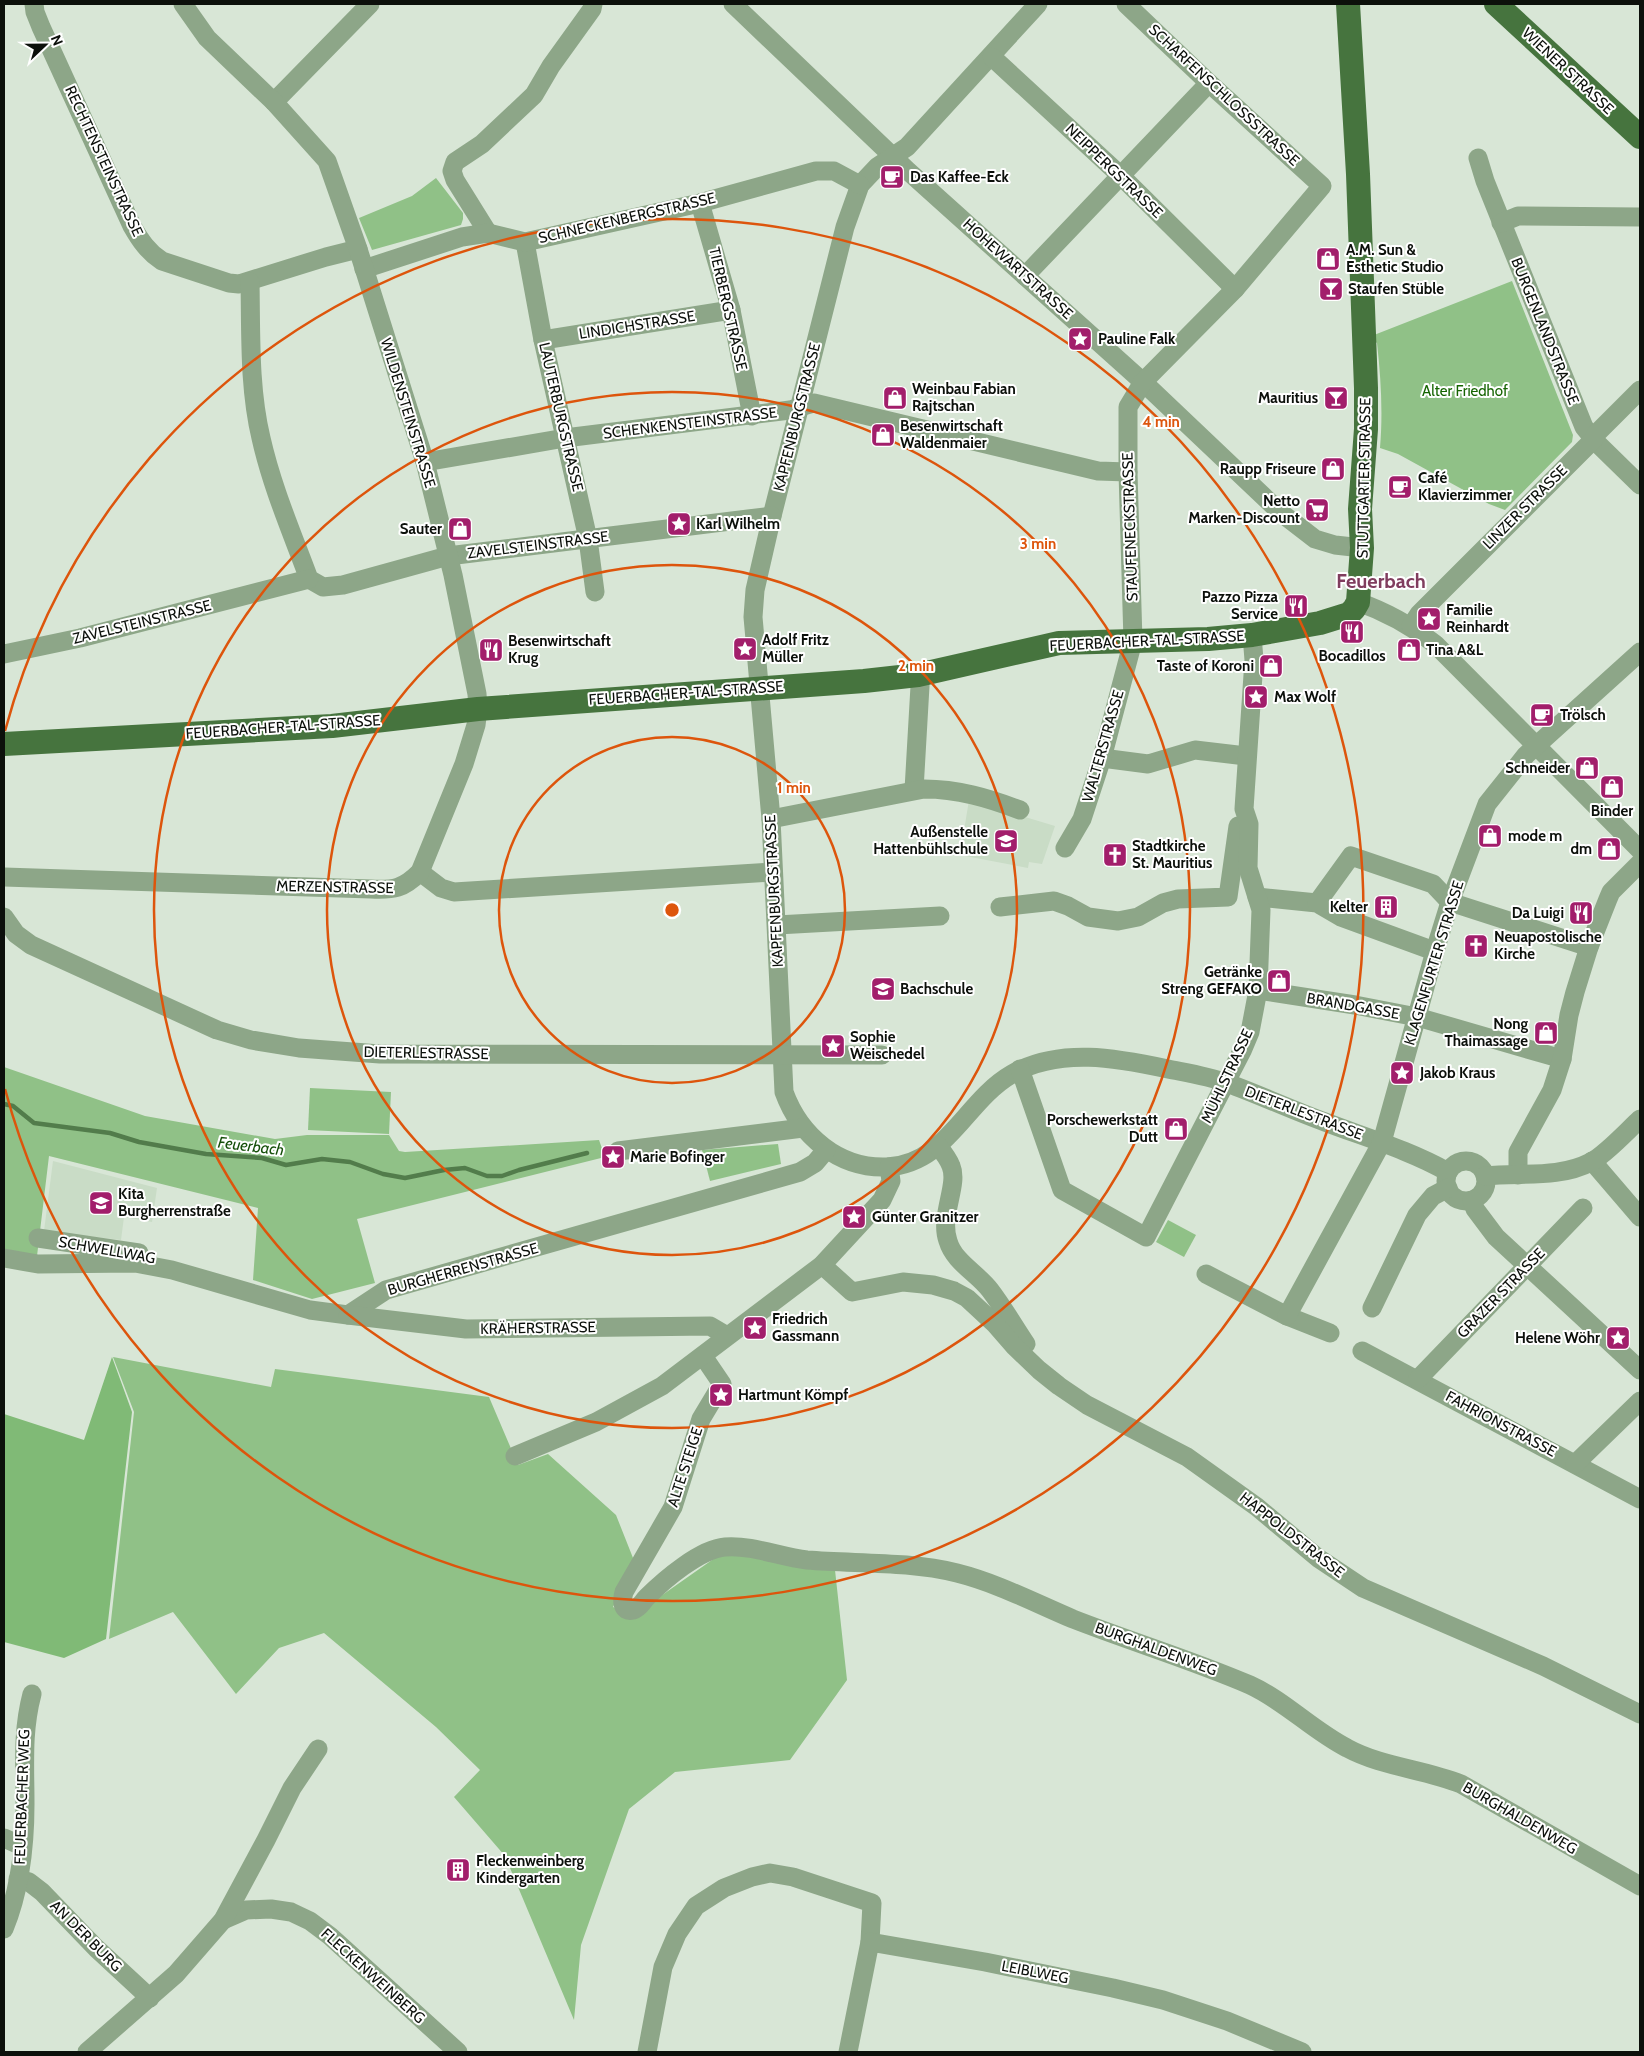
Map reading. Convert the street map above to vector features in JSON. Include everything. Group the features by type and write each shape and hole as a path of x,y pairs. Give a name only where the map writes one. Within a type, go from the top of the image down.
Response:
{"main road":[{"name":"STUTTGARTER STRASSE","path":"1348,4 1356,126 1366,429 1360,509 1362,548 1358,602"},
{"name":"WIENER STRASSE","path":"1496,4 1640,137"},
{"name":"FEUERBACHER-TAL-STRASSE","path":"4,744 332,726 478,709 864,681 918,675 1059,643 1208,639 1252,635 1338,619 1349,614 1358,602"}],"street":[{"name":"RECHTENSTEINSTRASSE","path":"34,4 41,27 140,240 162,261 229,283 239,284 326,256 358,249"},
{"name":"WILDENSTEINSTRASSE","path":"183,4 207,38 274,102 327,162 358,249 425,462 448,556 477,694 478,709 476,725 464,764 420,872"},
{"path":"274,102 370,4"},
{"path":"488,233 455,180 452,171 455,162 482,144 534,95 551,66 593,4"},
{"name":"HOHEWARTSTRASSE","path":"733,4 894,156 1143,382 1280,512 1315,539 1335,545 1362,548"},
{"name":"KAPFENBURGSTRASSE","path":"826,1150 803,1128 788,1104 784,1092 771,819 753,604 757,578 845,227 860,185 877,167 907,147 992,57 1038,4"},
{"name":"SCHARFENSCHLOSSSTRASSE","path":"1126,4 1322,186"},
{"name":"NEIPPERGSTRASSE","path":"992,57 1120,174 1235,289"},
{"path":"1025,276 1120,174 1209,83"},
{"name":"BURGENLANDSTRASSE","path":"1478,158 1501,223 1584,427 1640,485"},
{"name":"SCHNECKENBERGSTRASSE","path":"364,270 462,237 488,233 525,242 700,202 816,171 834,171 860,185"},
{"name":"STAUFENECKSTRASSE","path":"1134,641 1128,472 1128,407 1143,382 1235,289 1322,186"},
{"name":"TIERBERGSTRASSE","path":"700,202 731,310 752,416"},
{"path":"1501,223 1518,216 1640,217"},
{"name":"LAUTERBURGSTRASSE","path":"525,242 543,340 588,538 595,592"},
{"path":"250,282 254,395 261,438 273,483 309,579"},
{"name":"LINDICHSTRASSE","path":"543,340 731,310"},
{"name":"LINZER STRASSE","path":"1411,626 1419,614 1640,390"},
{"name":"SCHENKENSTEINSTRASSE","path":"425,462 565,438 800,409 814,403 1098,471 1128,472"},
{"name":"ZAVELSTEINSTRASSE","path":"4,654 80,638 309,579 323,587 343,585 448,556 772,516"},
{"path":"1358,602 1382,610 1411,626 1435,644 1537,744 1640,850"},
{"name":"MÜHLSTRASSE","path":"1020,1069 1062,1190 1146,1237 1226,1083 1250,1032 1258,990 1261,910 1248,868 1249,824 1244,809 1246,756 1254,660 1252,635"},
{"name":"WALTERSTRASSE","path":"1065,848 1082,819 1102,758 1134,641"},
{"name":"KLAGENFURTER STRASSE","path":"1287,1316 1382,1142 1434,951 1450,902 1487,804 1506,778 1537,744 1640,652"},
{"path":"914,790 920,686 918,675"},
{"path":"1102,758 1148,764 1195,750 1246,756"},
{"path":"771,819 914,790 932,789 964,792 981,796 1020,810"},
{"path":"1000,907 1054,901 1088,917 1118,922 1138,917 1163,903 1178,899 1228,897 1239,819 1244,809"},
{"path":"1317,903 1351,856 1433,884 1450,902 1589,947"},
{"path":"1518,1175 1518,1152 1552,1090 1562,1059 1569,1015 1589,947 1611,892 1640,863"},
{"path":"420,872 441,888 454,892 773,872"},
{"name":"MERZENSTRASSE","path":"4,877 390,890 404,886 420,872"},
{"path":"1257,897 1317,903 1340,917 1434,951"},
{"path":"777,925 940,916"},
{"name":"DIETERLESTRASSE","path":"4,917 16,934 31,945 180,1015 216,1030 251,1040 299,1048 380,1054 882,1055"},
{"name":"BRANDGASSE","path":"1258,990 1417,1017 1562,1059"},
{"name":"DIETERLESTRASSE","path":"889,1167 923,1156 938,1146 988,1090 1020,1069 1040,1062 1064,1058 1104,1057 1202,1076 1226,1083 1414,1154 1448,1180"},
{"path":"1486,1176 1538,1174 1572,1170 1592,1161 1640,1119"},
{"path":"618,1151 803,1128"},
{"name":"HAPPOLDSTRASSE","path":"938,1146 951,1167 953,1176 945,1223 948,1242 959,1260 979,1276 990,1290 1031,1352 1039,1370"},
{"path":"515,1456 596,1422 629,1406 662,1386 822,1265 882,1200 891,1181 889,1167 858,1164 826,1150"},
{"name":"BURGHERRENSTRASSE","path":"348,1315 386,1290 800,1172 815,1162 826,1150"},
{"path":"1372,1308 1416,1215 1448,1180 1458,1162 1472,1161 1478,1164 1486,1176 1482,1193 1472,1200 1460,1200 1455,1197 1448,1180"},
{"path":"1592,1161 1640,1217"},
{"path":"1472,1200 1474,1209 1496,1237 1640,1370"},
{"name":"GRAZER STRASSE","path":"1418,1379 1584,1208"},
{"name":"SCHWELLWAG","path":"38,1238 133,1252 159,1258 172,1270"},
{"path":"4,1258 38,1264 135,1263 172,1270 310,1310 348,1315"},
{"name":"HAPPOLDSTRASSE","path":"822,1265 852,1292 903,1282 933,1285 954,1291 967,1298 1039,1370 1087,1405 1187,1457 1257,1507 1318,1558 1363,1588 1543,1666 1640,1714"},
{"path":"1206,1274 1287,1316 1330,1333"},
{"name":"KRÄHERSTRASSE","path":"348,1315 466,1329 710,1326 727,1336"},
{"name":"FAHRIONSTRASSE","path":"1362,1351 1418,1379 1640,1499"},
{"name":"ALTE STEIGE","path":"646,1598 634,1610 628,1610 623,1606 622,1600 632,1577 673,1507 701,1419 722,1384 703,1356"},
{"path":"1575,1464 1640,1401"},
{"name":"BURGHALDENWEG","path":"646,1598 672,1574 720,1548 728,1547 751,1548 808,1560 900,1564 957,1573 1266,1692 1306,1722 1347,1748 1385,1763 1438,1774 1461,1784 1640,1886"},
{"name":"FEUERBACHER WEG","path":"4,1928 18,1879 22,1846 25,1806 23,1741 26,1715 32,1694"},
{"name":"FLECKENWEINBERG","path":"87,2052 176,1974 223,1920 292,1788 318,1749"},
{"path":"4,1838 22,1846"},
{"path":"647,2052 663,1967 677,1934 696,1906 724,1888 752,1877 770,1873 793,1877 872,1903 870,1942 848,2052"},
{"name":"AN DER BURG","path":"18,1879 30,1882 42,1892 96,1948 150,1998"},
{"name":"FLECKENWEINBERG","path":"223,1920 246,1910 271,1909 291,1912 310,1921 330,1936 458,2052"},
{"name":"LEIBLWEG","path":"870,1942 985,1962 1163,2000 1227,2021 1302,2052"}],"shaded area":[{"name":"Außenstelle Hattenbühlschule","path":"969,800 1055,826 1042,864 1029,862 1028,868 960,855"},
{"name":"Kita Burgherrenstraße","path":"53,1161 157,1188 152,1222 124,1217 121,1240 44,1231"}],"green space":[{"path":"436,178 463,213 461,225 372,250 359,218 412,196"},
{"name":"Alter Friedhof","path":"1512,281 1573,435 1572,442 1505,510 1489,504 1398,454 1380,448 1380,383 1377,343 1374,341 1374,335"},
{"path":"4,1067 145,1116 275,1139 307,1135 389,1135 399,1151 405,1152 599,1140 605,1157 357,1219 375,1283 312,1299 253,1280 258,1208 49,1156 37,1256 4,1249"},
{"path":"310,1088 391,1092 389,1134 308,1130"},
{"path":"778,1144 781,1164 710,1181 702,1150"},
{"path":"1168,1220 1196,1235 1184,1257 1156,1242"},
{"path":"112,1357 132,1412 106,1639 64,1658 4,1642 4,1414 84,1440"},
{"path":"113,1357 271,1387 275,1369 489,1397 518,1465 548,1454 616,1515 635,1563 613,1607 632,1615 722,1553 835,1570 847,1680 790,1760 675,1772 629,1809 581,1945 574,2020 505,1856 454,1797 480,1770 436,1727 324,1633 279,1648 236,1694 173,1612 109,1639 134,1412"}],"waterway":[{"name":"Feuerbach","path":"4,1104 13,1106 34,1123 110,1133 139,1142 206,1154 262,1158 286,1165 322,1159 350,1162 383,1174 405,1178 465,1168 487,1176 502,1176 587,1153"}],"place":[{"name":"Das Kaffee-Eck","path":"892,177"},
{"name":"A.M. Sun & Esthetic Studio","path":"1328,259"},
{"name":"Staufen Stüble","path":"1331,289"},
{"name":"Pauline Falk","path":"1080,339"},
{"name":"Weinbau Fabian Rajtschan","path":"895,398"},
{"name":"Mauritius","path":"1336,398"},
{"name":"Besenwirtschaft Waldenmaier","path":"883,435"},
{"name":"Raupp Friseure","path":"1333,469"},
{"name":"Café Klavierzimmer","path":"1400,487"},
{"name":"Netto Marken-Discount","path":"1317,510"},
{"name":"Karl Wilhelm","path":"679,524"},
{"name":"Sauter","path":"460,529"},
{"name":"Pazzo Pizza Service","path":"1296,606"},
{"name":"Familie Reinhardt","path":"1429,619"},
{"name":"Bocadillos","path":"1352,632"},
{"name":"Adolf Fritz Müller","path":"745,649"},
{"name":"Besenwirtschaft Krug","path":"491,650"},
{"name":"Tina A&L","path":"1409,650"},
{"name":"Taste of Koroni","path":"1271,666"},
{"name":"Max Wolf","path":"1256,697"},
{"name":"Trölsch","path":"1542,715"},
{"name":"Schneider","path":"1587,768"},
{"name":"Binder","path":"1612,787"},
{"name":"mode m","path":"1490,836"},
{"name":"Außenstelle Hattenbühlschule","path":"1006,841"},
{"name":"dm","path":"1609,849"},
{"name":"Stadtkirche St. Mauritius","path":"1115,855"},
{"name":"Kelter","path":"1386,907"},
{"name":"Da Luigi","path":"1581,913"},
{"name":"Neuapostolische Kirche","path":"1476,946"},
{"name":"Getränke Streng GEFAKO","path":"1279,981"},
{"name":"Bachschule","path":"883,989"},
{"name":"Nong Thaimassage","path":"1546,1033"},
{"name":"Sophie Weischedel","path":"833,1046"},
{"name":"Jakob Kraus","path":"1402,1073"},
{"name":"Porschewerkstatt Dutt","path":"1176,1129"},
{"name":"Marie Bofinger","path":"613,1157"},
{"name":"Kita Burgherrenstraße","path":"101,1203"},
{"name":"Günter Granitzer","path":"854,1217"},
{"name":"Friedrich Gassmann","path":"755,1328"},
{"name":"Helene Wöhr","path":"1618,1338"},
{"name":"Hartmunt Kömpf","path":"721,1395"},
{"name":"Fleckenweinberg Kindergarten","path":"458,1870"}],"district":[{"name":"Feuerbach","path":"1381,581"}]}
